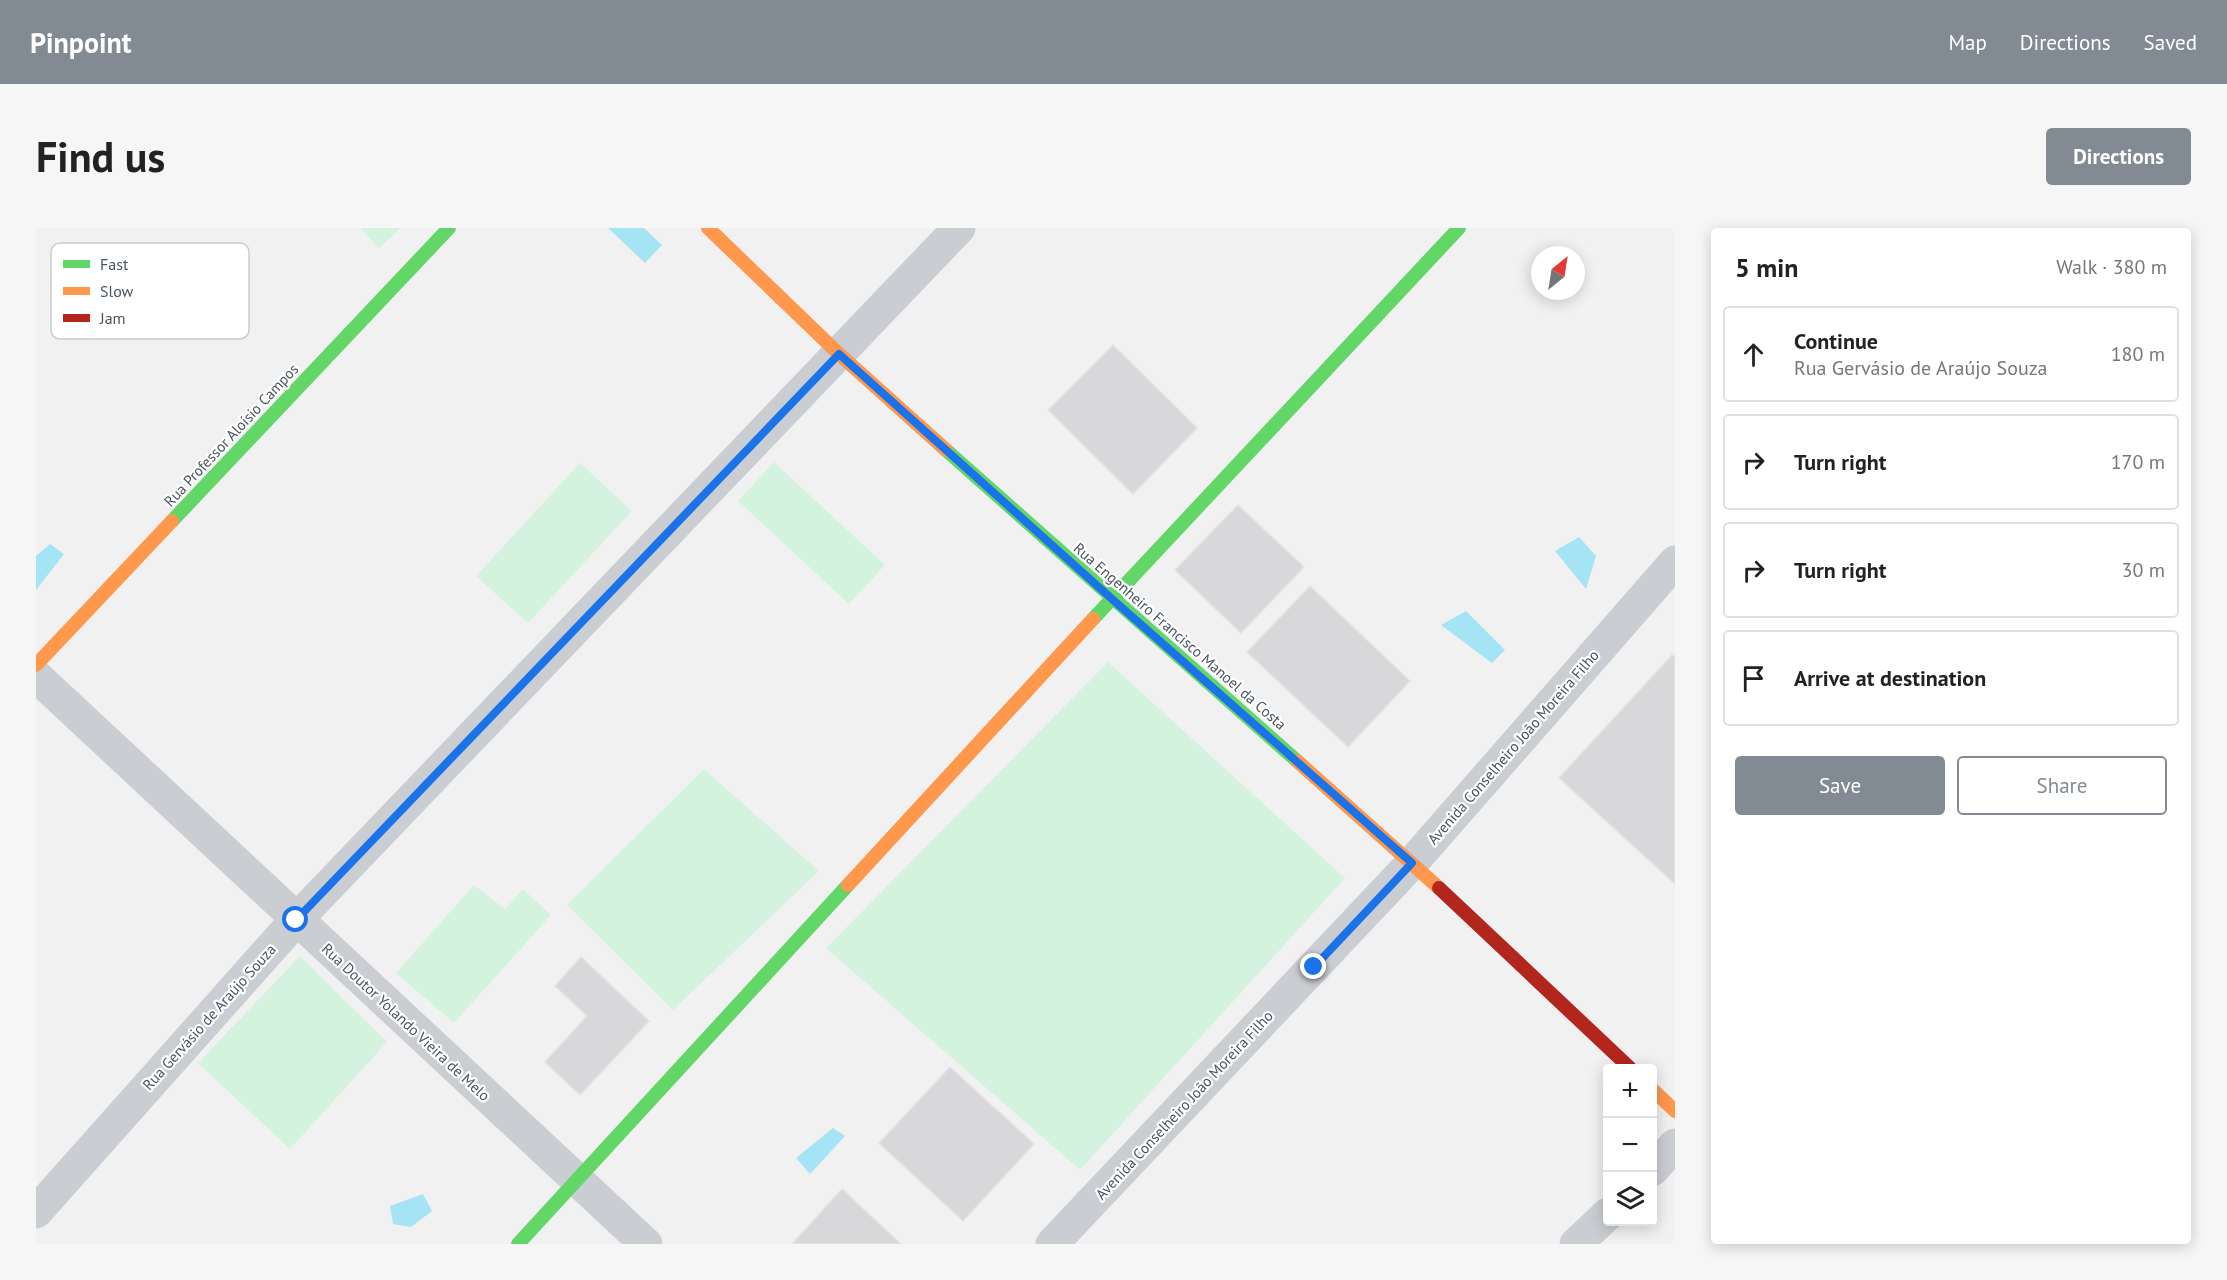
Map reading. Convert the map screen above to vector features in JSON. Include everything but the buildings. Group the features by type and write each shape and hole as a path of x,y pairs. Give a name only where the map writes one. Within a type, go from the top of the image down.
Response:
{"street":[{"name":"Rua Professor Aloísio Campos","path":"36,665 449,228"},
{"name":"Rua Engenheiro Francisco Manoel da Costa","path":"708,228 839,354 1112,599 1412,863 1626,1064"},
{"name":"Rua Gervásio de Araújo Souza","path":"36,1212 296,920 959,228"},
{"path":"518,1244 1112,599 1459,228"},
{"name":"Avenida Conselheiro João Moreira Filho","path":"1052,1244 1412,863 1675,562"},
{"name":"Rua Doutor Yolando Vieira de Melo","path":"36,676 646,1244"},
{"path":"1657,1093 1675,1111"},
{"path":"1657,1165 1675,1145"},
{"path":"1576,1244 1603,1219"}],"green space":[{"path":"360,228 401,228 379,248"},
{"path":"774,462 885,565 849,604 738,501"},
{"path":"580,463 632,511 528,623 476,576"},
{"path":"1108,662 1345,878 1080,1170 826,948"},
{"path":"704,769 819,871 673,1010 567,905"},
{"path":"474,885 505,909 523,889 551,915 454,1023 396,973"},
{"path":"300,956 387,1042 290,1149 198,1063"}],"water":[{"path":"608,228 644,228 662,245 645,263"},
{"path":"1579,537 1596,556 1586,589 1555,551"},
{"path":"50,544 64,554 36,590 36,556"},
{"path":"1466,611 1505,650 1492,663 1441,625"},
{"path":"833,1128 845,1136 810,1174 796,1158"},
{"path":"423,1194 432,1211 411,1227 393,1224 390,1206"}],"traffic: fast":[{"path":"172,521 449,228"},
{"path":"1093,619 1459,228"},
{"path":"946,450 1297,761"},
{"path":"518,1244 848,885"}],"traffic: slow":[{"path":"708,228 839,354 946,450"},
{"path":"36,665 172,521"},
{"path":"848,885 1093,619"},
{"path":"1297,761 1439,888"},
{"path":"1657,1094 1675,1111"}],"traffic: jam":[{"path":"1439,888 1626,1064"}],"route":[{"path":"296,920 839,354 1112,599 1412,863 1314,967"}]}
